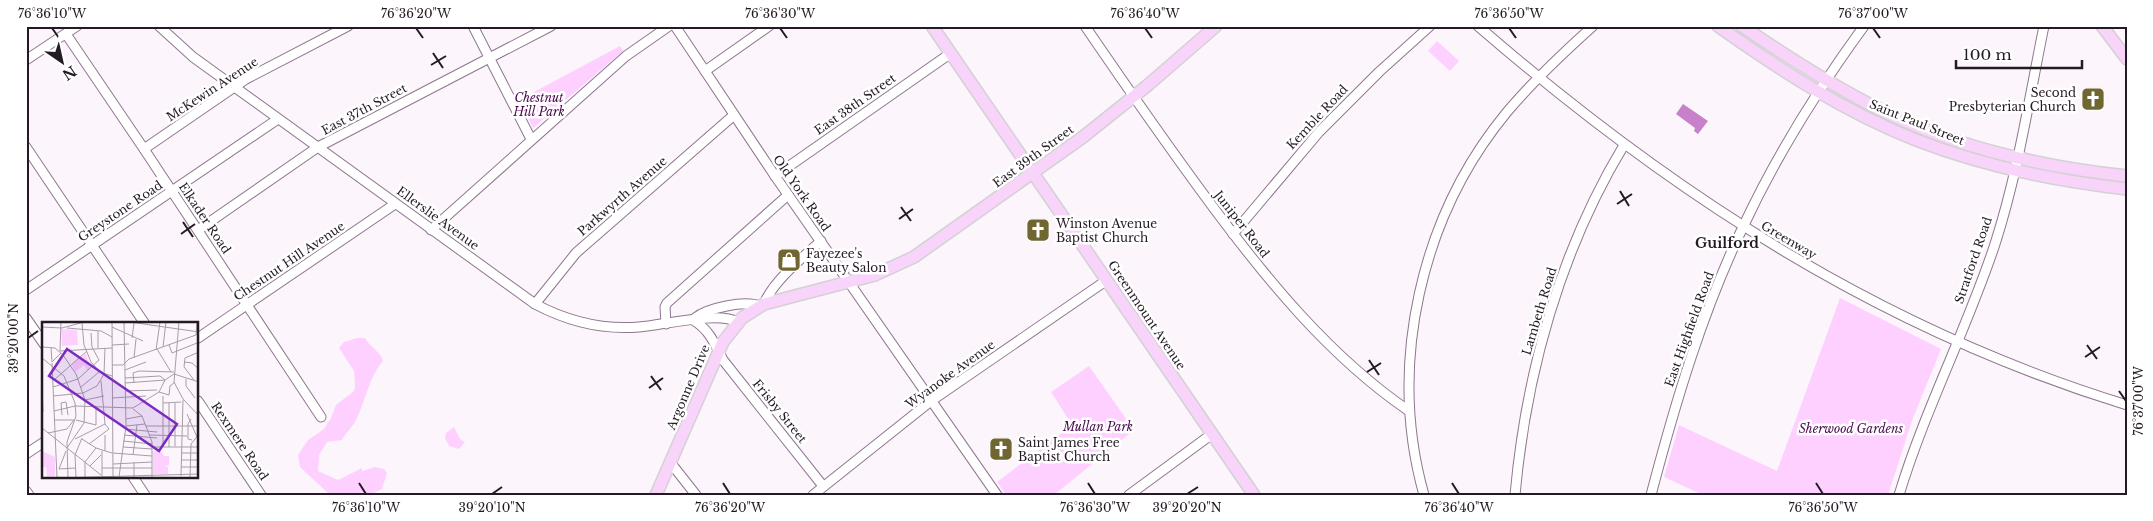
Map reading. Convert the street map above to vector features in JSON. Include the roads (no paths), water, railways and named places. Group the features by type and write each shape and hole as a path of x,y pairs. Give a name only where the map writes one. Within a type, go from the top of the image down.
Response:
{"main road":[{"name":"Greenmount Avenue","path":"932,26 1254,495"},
{"name":"East 39th Street","path":"850,282 875,276 904,263 1033,173 1133,97 1216,26"},
{"name":"Saint Paul Street","path":"1718,26 1818,91 1878,123 1915,139 1963,156 2014,170 2070,181 2127,189"},
{"name":"Saint Paul Street","path":"1742,26 1879,110 1944,136 2018,157 2066,167 2127,176"},
{"path":"2102,26 2127,59"},
{"path":"762,305 850,282"},
{"name":"Argonne Drive","path":"656,495 727,334 738,322 762,305"}],"street":[{"path":"26,60 77,26"},
{"name":"Ellerslie Avenue","path":"159,26 180,47 234,87 535,304 562,316 593,324 622,328 726,318 738,322"},
{"name":"McKewin Avenue","path":"144,149 234,87 348,26"},
{"path":"473,26 532,139"},
{"name":"East 37th Street","path":"198,230 318,147 551,26"},
{"path":"430,230 633,50 669,26"},
{"name":"Old York Road","path":"675,26 775,176 850,282 993,493"},
{"path":"705,71 769,26"},
{"name":"Juniper Road","path":"1085,26 1133,97 1233,234 1271,282 1335,350 1387,396 1409,411"},
{"name":"Kemble Road","path":"1233,234 1325,126 1379,72 1430,26"},
{"name":"Greenway","path":"1478,26 1538,78 1624,146 1742,227 1834,281 1956,342 2045,378 2127,406"},
{"path":"1424,495 1416,464 1409,411 1410,356 1416,312 1426,268 1439,228 1459,185 1482,147 1506,113 1538,78 1593,26"},
{"name":"East Highfield Road","path":"1651,495 1684,378 1709,307 1742,227 1818,91 1864,26"},
{"name":"Stratford Road","path":"1899,495 1922,425 1995,244 2018,157 2044,26"},
{"name":"Elkader Road","path":"66,34 248,304 321,417"},
{"name":"East 38th Street","path":"775,176 951,53"},
{"name":"Parkwyrth Avenue","path":"535,304 576,253 734,115"},
{"name":"Greystone Road","path":"26,290 278,119"},
{"name":"Lambeth Road","path":"1515,495 1528,401 1543,334 1554,298 1579,232 1601,185 1624,146"},
{"path":"26,147 144,322"},
{"path":"666,324 665,307 667,303 788,194"},
{"name":"Chestnut Hill Avenue","path":"199,337 395,204"},
{"path":"692,320 711,311 740,304 762,305 779,282 821,241"},
{"name":"Wyanoke Avenue","path":"813,495 931,401 1107,280"},
{"path":"26,318 42,341"},
{"name":"Frisby Street","path":"692,320 705,329 723,360 823,486"},
{"name":"Rexmere Road","path":"199,402 262,495"},
{"path":"1129,495 1212,434"},
{"path":"26,454 42,443"},
{"path":"670,462 696,495"},
{"path":"134,478 145,495"},
{"path":"26,491 29,495"}],"place":[{"name":"Second Presbyterian Church","path":"2093,99"},
{"name":"Winston Avenue Baptist Church","path":"1038,230"},
{"name":"Fayezee's Beauty Salon","path":"789,260"},
{"name":"Saint James Free Baptist Church","path":"1001,449"}],"district":[{"name":"Guilford","path":"1727,243"}],"park label":[{"name":"Chestnut Hill Park","path":"539,104"},
{"name":"Mullan Park","path":"1098,426"},
{"name":"Sherwood Gardens","path":"1851,428"}]}
